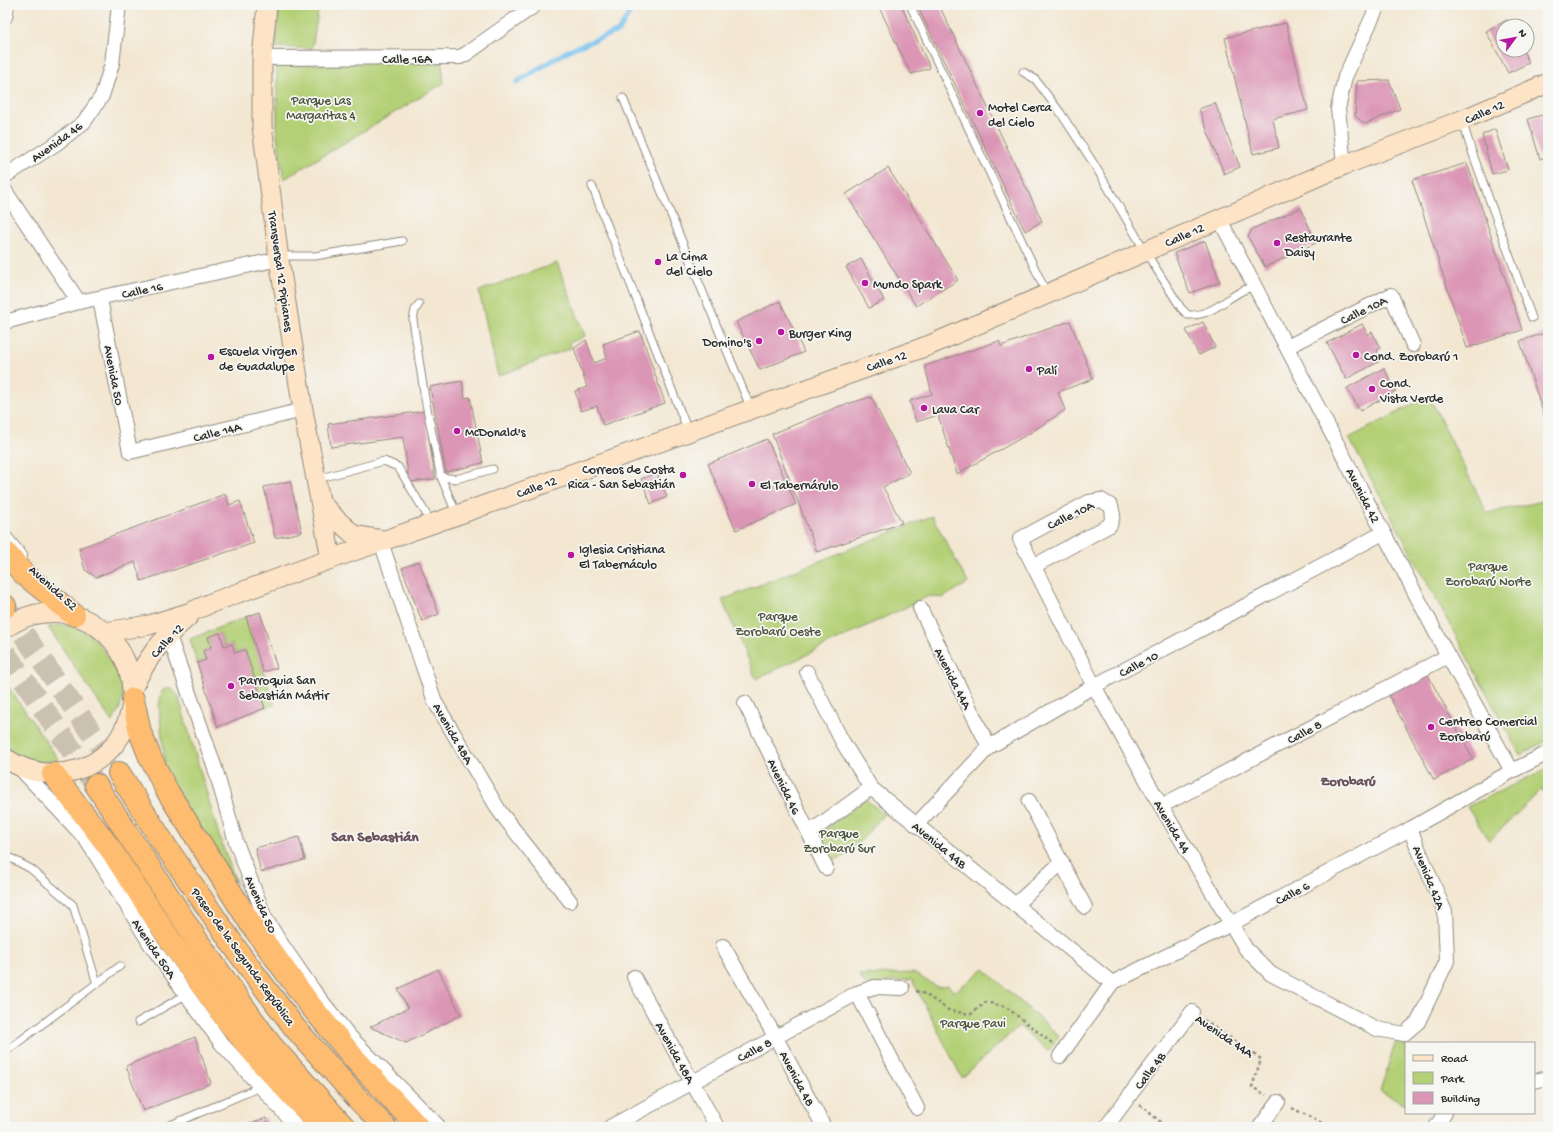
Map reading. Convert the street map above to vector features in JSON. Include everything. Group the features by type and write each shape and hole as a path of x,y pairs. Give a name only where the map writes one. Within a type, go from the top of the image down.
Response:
{"highway":[{"path":"5,552 24,574 74,615"},
{"path":"133,693 140,732 150,757 166,789 251,924 310,1005 354,1058 418,1127"},
{"name":"Paseo de la Segunda República","path":"119,773 166,847 232,943 294,1028 385,1127"},
{"path":"53,774 110,847 170,940 226,1019 263,1064 322,1127"},
{"name":"Paseo de la Segunda República","path":"96,785 198,942 270,1044 344,1127"}],"main road":[{"name":"Transversal 12 Pipianes","path":"267,5 262,58 262,126 279,258 303,410 331,559"},
{"name":"Calle 12","path":"105,632 128,629 170,619 331,559 457,516 688,431 930,345 1219,218 1344,165 1462,120 1548,82"},
{"path":"321,503 354,535 384,541"},
{"name":"Calle 12","path":"133,693 146,661 168,633 188,616 210,603"},
{"path":"5,628 30,615 45,613 74,615 96,625 116,644 124,657 130,671 133,693 130,714 118,741 108,752 96,761 82,768 53,774 41,773 12,762"}],"street":[{"path":"5,17 7,5"},
{"name":"Avenida 46","path":"5,176 57,143 84,122 102,96 112,64 119,5"},
{"name":"Calle 16A","path":"262,58 460,57 534,5"},
{"path":"1344,165 1338,109 1345,77 1378,5"},
{"path":"5,191 79,302"},
{"name":"Avenida 42","path":"1219,218 1448,656 1512,771"},
{"name":"Calle 16","path":"5,322 79,302 100,299 279,258"},
{"name":"Calle 10A","path":"1287,347 1391,295 1413,345"},
{"name":"Avenida 50","path":"100,299 130,452"},
{"name":"Calle 14A","path":"130,452 303,410"},
{"name":"Calle 10A","path":"1020,540 1089,502 1101,500 1111,506 1113,515 1110,525 1034,566"},
{"name":"Calle 10","path":"916,825 989,747 1094,686 1383,532"},
{"name":"Avenida 52","path":"5,538 28,564 105,632"},
{"name":"Avenida 44","path":"1020,540 1094,686 1161,806 1246,949 1271,974 1377,1029 1404,1034"},
{"name":"Avenida 48A","path":"384,541 435,702 500,812 570,901"},
{"name":"Avenida 44A","path":"920,608 989,747"},
{"name":"Avenida 50","path":"168,633 215,768 236,842 265,918 309,984 350,1037 439,1127"},
{"name":"Calle 8","path":"1161,806 1448,656"},
{"name":"Avenida 44B","path":"807,672 842,741 871,788 1112,983"},
{"name":"Avenida 46","path":"745,704 826,868"},
{"name":"Calle 6","path":"1062,1054 1112,983 1231,924 1410,829 1512,771 1548,753"},
{"name":"Avenida 50A","path":"12,762 85,838 151,945 187,994 220,1043 297,1127"},
{"path":"809,833 871,788"},
{"path":"1029,800 1085,906"},
{"name":"Avenida 42A","path":"1404,1034 1418,1022 1447,961 1445,912 1410,829"},
{"path":"1015,905 1062,862"},
{"name":"Avenida 48","path":"724,946 824,1127"},
{"name":"Avenida 48A","path":"634,977 717,1127"},
{"name":"Calle 8","path":"610,1127 856,994 874,987 902,988"},
{"path":"856,994 917,1108"},
{"name":"Calle 4B","path":"1106,1127 1192,1012"},
{"path":"1535,1081 1548,1078"},
{"path":"1260,1127 1278,1102"},
{"path":"1436,1127 1444,1114"}],"lane":[{"path":"910,5 1047,294"},
{"path":"1024,72 1035,79 1060,112 1094,164 1145,251 1181,308 1188,315 1196,315 1210,311 1255,285"},
{"path":"623,98 751,409"},
{"path":"1462,120 1532,318"},
{"path":"592,186 688,431"},
{"path":"279,258 315,256 402,241"},
{"path":"419,304 415,310 413,320 425,399 441,477 457,516"},
{"path":"316,479 384,461 390,462 398,467 432,524"},
{"path":"441,477 456,479 493,469"},
{"path":"5,855 31,869 73,905 97,984"},
{"path":"5,1052 120,966"},
{"path":"138,1022 187,994"},
{"path":"166,1127 260,1086"}],"path":[{"path":"902,988 925,994 950,1011 971,1014 986,1002 1006,1007 1062,1054"},
{"name":"Avenida 44A","path":"1192,1012 1261,1059 1252,1087 1278,1102 1330,1127"},
{"path":"1129,1096 1167,1127"}],"green space":[{"path":"279,5 319,5 312,49 276,47"},
{"name":"Parque Las Margaritas 4","path":"442,62 444,83 284,179 277,136 277,65"},
{"path":"557,263 585,336 569,343 571,348 498,376 479,291"},
{"name":"Parque Zorobarú Norte","path":"1429,396 1487,513 1548,500 1548,740 1520,755 1349,438"},
{"name":"Parque Zorobarú Oeste","path":"932,516 968,583 942,598 929,596 756,679 722,600"},
{"path":"246,617 274,705 265,708 245,650 235,653 232,644 224,646 220,633 208,637 211,648 203,651 206,660 197,663 190,639"},
{"path":"64,625 82,630 91,635 102,648 117,671 122,687 122,696 118,713 112,722 48,627"},
{"path":"5,682 59,760 42,762 30,760 19,756 5,747"},
{"path":"167,688 171,688 178,695 220,839 238,886 166,778 159,706 162,691"},
{"path":"1548,768 1548,788 1540,791 1489,841 1467,807"},
{"name":"Parque Zorobarú Sur","path":"865,799 884,814 849,854 830,862 817,836"},
{"name":"Parque Pavi","path":"984,969 1059,1036 1048,1051 1019,1026 962,1078 912,980 890,981 871,992 859,975 914,973 937,987 948,985 954,992"},
{"path":"1396,1041 1405,1045 1405,1104 1380,1091"}],"building":[{"path":"878,5 901,5 930,68 911,74"},
{"name":"Motel Cerca del Cielo","path":"917,5 939,5 1042,221 1025,231"},
{"path":"1286,23 1308,110 1273,119 1279,148 1253,154 1225,38"},
{"path":"1495,26 1495,48 1486,31"},
{"path":"1500,58 1527,58 1529,63 1508,73"},
{"path":"1389,80 1400,109 1365,124 1355,116 1357,81"},
{"path":"1215,103 1240,167 1224,174 1199,109"},
{"path":"1542,115 1548,136 1548,156 1540,159 1528,119"},
{"path":"1495,129 1508,170 1492,174 1482,135"},
{"path":"1467,163 1522,330 1467,348 1412,180"},
{"path":"888,168 958,280 916,306 846,194"},
{"name":"Restaurante Daisy","path":"1301,208 1316,243 1265,267 1248,237 1252,229"},
{"path":"1205,241 1220,282 1190,293 1174,253"},
{"name":"Mundo Spark","path":"861,259 884,300 869,308 846,267"},
{"path":"780,301 804,352 760,370 736,322"},
{"path":"1070,321 1093,379 1058,392 1065,410 1030,433 957,474 938,415 916,422 910,401 932,394 925,366 999,341 1001,346"},
{"path":"1203,322 1215,347 1199,355 1186,330"},
{"name":"Cond. Zorobarú 1","path":"1362,324 1368,335 1372,332 1381,348 1377,350 1382,360 1346,379 1327,343"},
{"path":"640,331 665,403 603,425 597,406 581,411 575,391 587,387 574,348 586,340 594,363 607,358 603,344"},
{"path":"1548,332 1548,428 1520,341"},
{"name":"Cond. Vista Verde","path":"1384,368 1396,391 1360,411 1347,388"},
{"name":"McDonald's","path":"462,381 465,398 470,397 483,463 446,472 430,387"},
{"path":"871,397 910,473 883,487 902,523 817,552 772,434 840,406"},
{"path":"425,411 435,479 409,482 403,437 331,447 328,424"},
{"name":"El Tabernárulo","path":"767,439 796,504 736,530 708,464"},
{"path":"657,473 667,497 651,504 641,479"},
{"path":"290,481 302,532 275,538 264,487"},
{"path":"225,494 229,505 240,501 254,543 141,581 135,562 96,577 85,570 79,548"},
{"path":"419,561 439,614 422,621 402,568"},
{"path":"260,612 277,668 263,672 246,617"},
{"name":"Parroquia San Sebastián Mártir","path":"220,633 224,646 232,644 235,653 245,650 265,708 218,727 197,663 206,660 203,651 211,648 208,637"},
{"name":"Centreo Comercial Zorobarú","path":"1427,673 1473,759 1434,780 1388,694"},
{"path":"299,837 305,860 261,872 255,848"},
{"path":"438,969 461,1015 406,1043 370,1027 408,1008 398,989"},
{"path":"195,1037 211,1083 143,1111 126,1066"},
{"path":"266,1118 269,1127 242,1127"}],"waterway":[{"path":"517,82 571,49 619,31 634,5"}],"tunnel":[{"path":"5,607 119,773"},
{"path":"5,653 95,784"}],"place":[{"name":"Motel Cerca del Cielo","path":"980,113"},
{"name":"Restaurante Daisy","path":"1277,243"},
{"name":"La Cima del Cielo","path":"658,262"},
{"name":"Mundo Spark","path":"865,283"},
{"name":"Burger King","path":"781,332"},
{"name":"Domino's","path":"759,341"},
{"name":"Cond. Zorobarú 1","path":"1356,355"},
{"name":"Escuela Virgen de Guadalupe","path":"211,357"},
{"name":"Palí","path":"1029,369"},
{"name":"Cond. Vista Verde","path":"1372,389"},
{"name":"Lava Car","path":"924,408"},
{"name":"McDonald's","path":"457,431"},
{"name":"Correos de Costa Rica - San Sebastián","path":"683,475"},
{"name":"El Tabernárulo","path":"752,484"},
{"name":"Iglesia Cristiana El Tabernáculo","path":"571,555"},
{"name":"Parroquia San Sebastián Mártir","path":"231,686"},
{"name":"Centreo Comercial Zorobarú","path":"1431,727"}],"district":[{"name":"Zorobarú","path":"1348,780"},
{"name":"San Sebastián","path":"375,836"}]}
